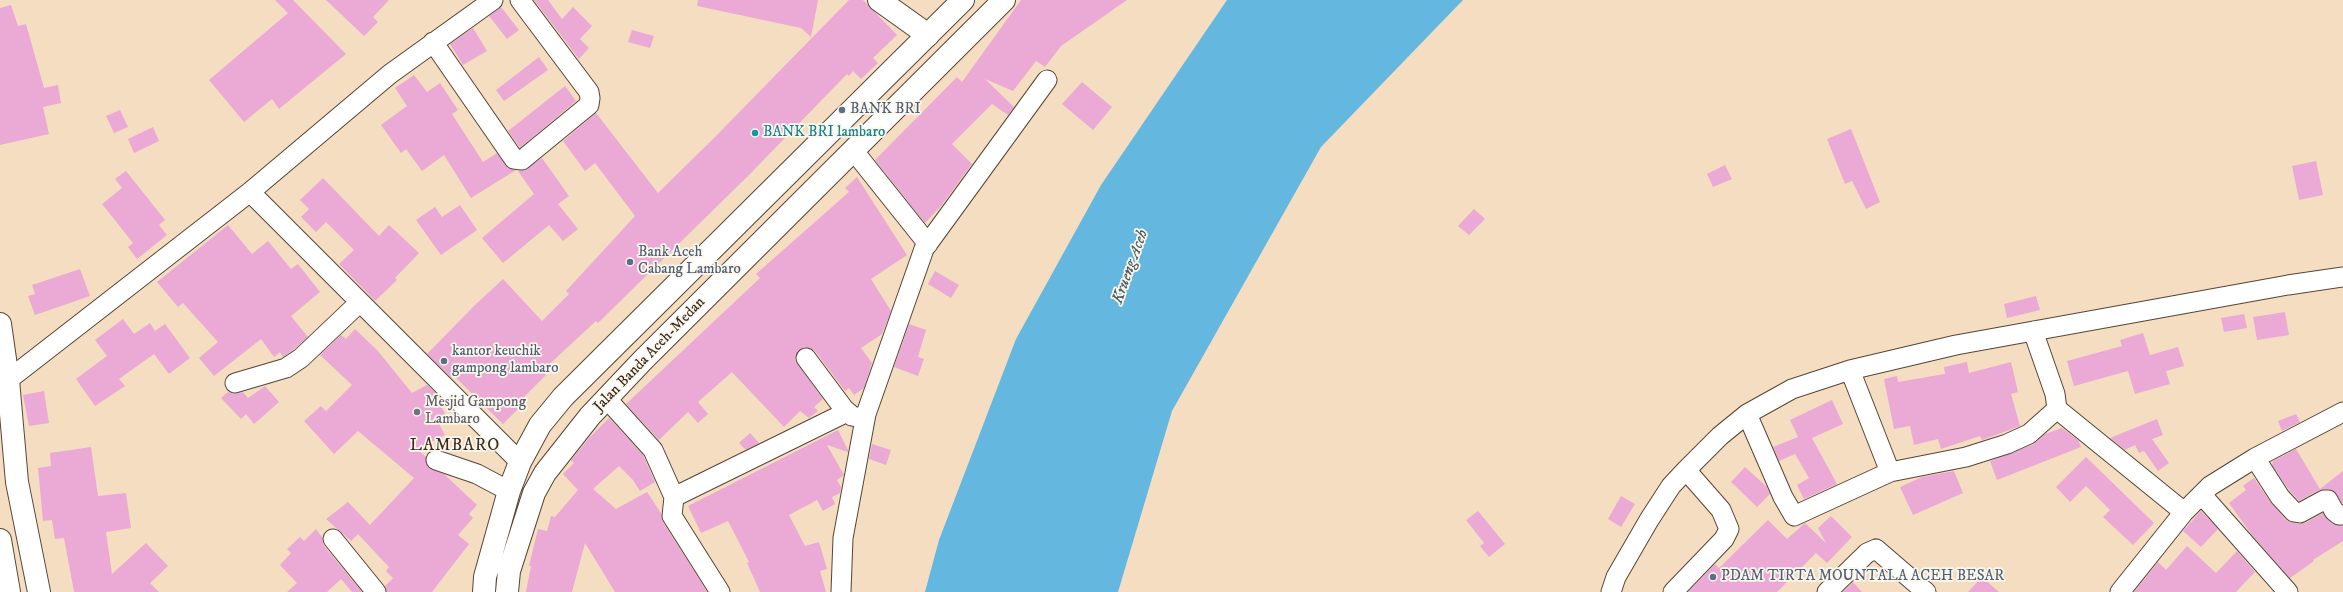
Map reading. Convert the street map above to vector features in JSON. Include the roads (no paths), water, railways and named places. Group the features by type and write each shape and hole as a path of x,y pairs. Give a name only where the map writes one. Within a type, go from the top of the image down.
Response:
{"main road":[{"path":"879,0 928,35"},
{"name":"Jalan Banda Aceh-Medan","path":"484,592 485,576 509,491 520,462 540,425 563,397 964,0"},
{"name":"Jalan Banda Aceh-Medan","path":"506,592 509,571 534,493 545,473 606,398 1004,0"},
{"path":"0,324 8,380 17,482 39,592"},
{"path":"0,540 9,592"}],"street":[{"path":"8,380 250,192 390,74 493,0"},
{"path":"433,42 514,159 522,160 589,105 590,98 589,92 520,0"},
{"path":"841,592 843,538 866,414 924,249 1047,80"},
{"path":"853,150 928,244"},
{"path":"250,192 520,462"},
{"path":"1611,592 1616,577 1649,520 1671,486 1720,436 1747,414 1792,389 1850,370 1956,345 2288,285 2343,277"},
{"path":"235,383 286,368 301,358 360,302"},
{"path":"2033,330 2055,394 2057,408 2184,512"},
{"path":"806,358 847,412 852,416 861,418 866,414"},
{"path":"1850,370 1890,472"},
{"path":"606,398 653,450 674,497 672,516 720,592"},
{"path":"1747,414 1783,497 1794,516 1890,472 1966,457 2007,444 2028,434 2057,408"},
{"path":"674,497 847,412"},
{"path":"2120,592 2184,512 2220,478 2343,412"},
{"path":"2255,458 2280,497 2294,512 2300,513 2324,500 2328,500 2334,511 2339,515 2343,515"},
{"path":"436,460 477,474 509,491"},
{"path":"1673,592 1724,540 1729,529 1721,510 1686,470"},
{"path":"2202,495 2288,592"},
{"path":"333,539 376,592"},
{"path":"1827,592 1867,553 1876,550 1926,592"}],"water":[{"name":"Krueng Aceh","path":"1227,0 1463,0 1321,147 1172,411 1118,592 925,592 939,540 1016,339 1101,185"}],"place":[{"name":"BANK BRI","path":"842,110"},
{"name":"BANK BRI lambaro","path":"755,133"},
{"name":"Bank Aceh Cabang Lambaro","path":"630,262"},
{"name":"kantor keuchik gampong lambaro","path":"444,361"},
{"name":"Mesjid Gampong Lambaro","path":"417,412"},
{"name":"PDAM TIRTA MOUNTALA ACEH BESAR","path":"1713,577"}],"district":[{"name":"LAMBARO","path":"455,446"}]}
